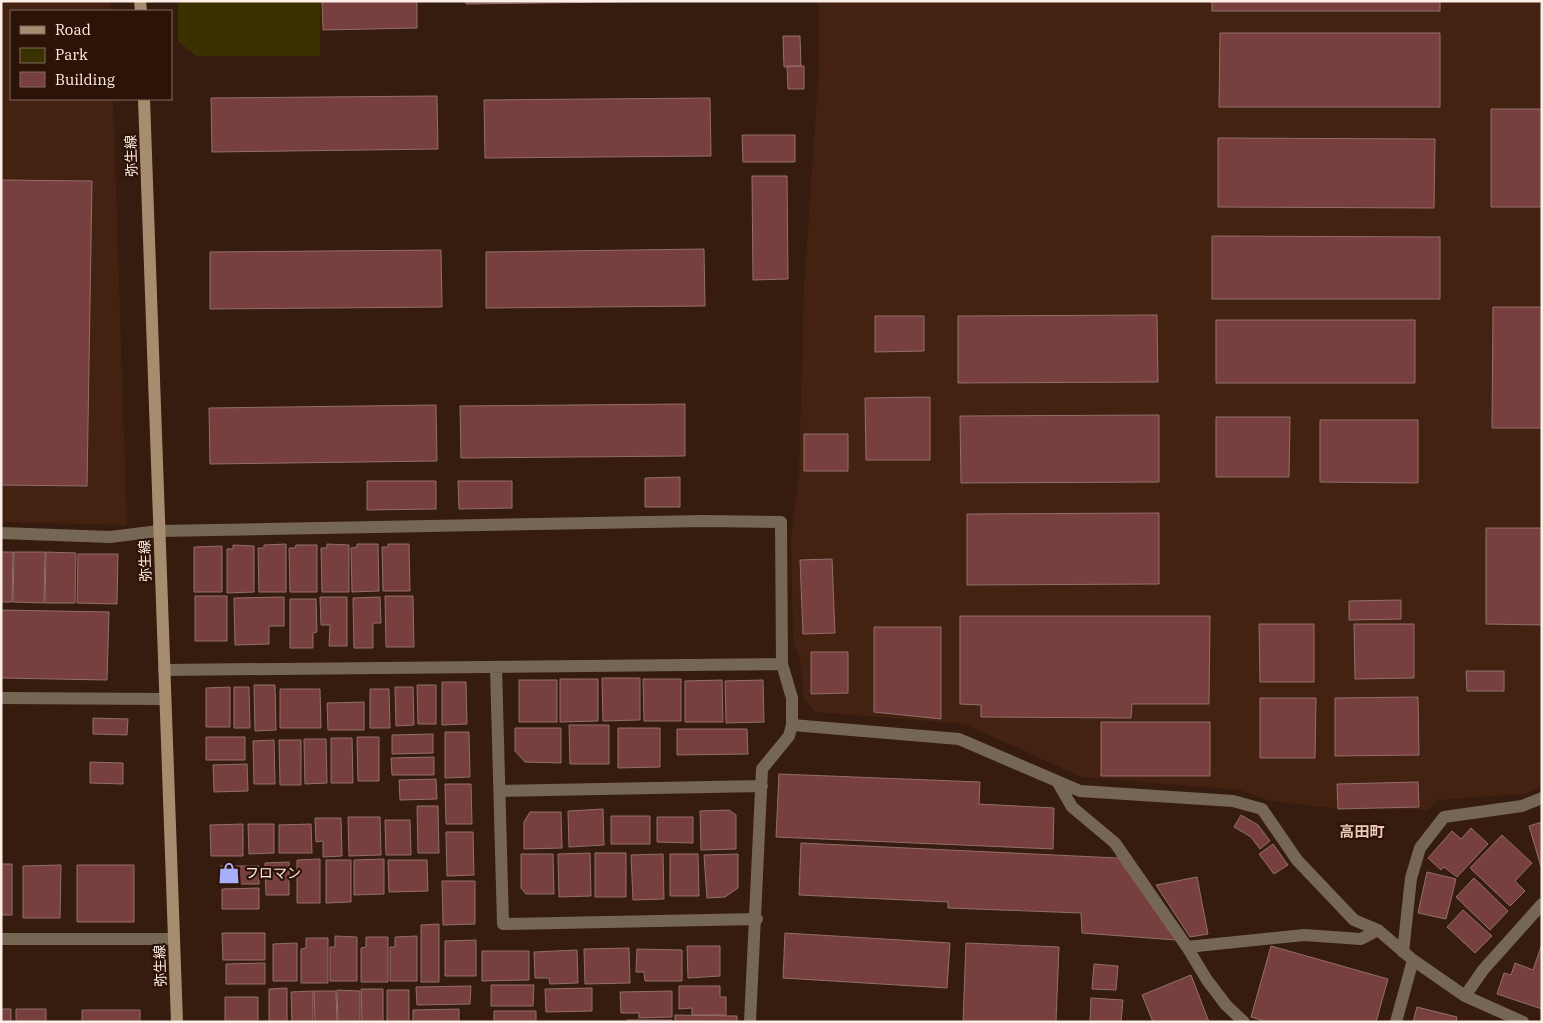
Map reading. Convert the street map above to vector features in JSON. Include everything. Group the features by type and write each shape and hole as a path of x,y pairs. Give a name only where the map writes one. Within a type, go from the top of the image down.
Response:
{"street":[{"name":"弥生線","path":"144,100 177,1022"},
{"path":"1,534 110,537 159,531 683,521 781,522 782,664 792,698 792,725 789,736 762,769 757,919 750,1022"},
{"path":"164,670 782,664"},
{"path":"496,667 503,924 757,919"},
{"path":"1,698 165,699"},
{"path":"792,725 959,740 1080,791 1233,801 1262,809 1297,860 1354,920 1378,930 1408,956 1465,996 1523,1022"},
{"path":"1057,781 1072,807 1115,843 1188,947 1207,980 1226,1005 1244,1022"},
{"path":"500,790 762,786"},
{"path":"1396,1022 1408,956 1412,878 1420,848 1444,817 1522,806 1542,798"},
{"path":"1465,996 1483,970 1542,904"},
{"path":"1188,947 1304,935 1361,939 1378,930"},
{"path":"1,939 174,939"},
{"path":"1226,1005 1229,1022"}],"shaded area":[{"path":"1,1 110,1 111,10 10,10 10,100 113,100 127,525 1,522"},
{"path":"818,1 1542,1 1542,787 1523,794 1438,800 1428,810 1330,808 1271,801 1240,790 1082,777 964,724 816,712 804,700 801,664 793,642 791,536 799,471 804,286 819,68"}],"green space":[{"path":"178,1 321,1 320,56 196,56 178,41"}],"building":[{"path":"322,1 417,1 417,28 323,30"},
{"path":"466,1 685,1 466,4"},
{"path":"1212,1 1440,1 1440,11 1212,11"},
{"path":"1220,33 1440,33 1440,107 1219,107"},
{"path":"783,36 800,36 801,66 784,67"},
{"path":"787,66 804,66 804,89 788,89"},
{"path":"437,96 438,149 212,152 211,98"},
{"path":"710,98 711,156 485,158 484,100"},
{"path":"1491,109 1542,109 1542,207 1491,207"},
{"path":"742,135 795,135 795,162 743,162"},
{"path":"1218,138 1435,139 1434,208 1218,207"},
{"path":"752,176 787,176 788,279 753,280"},
{"path":"1,180 92,181 87,486 1,485"},
{"path":"1212,236 1440,237 1440,299 1212,299"},
{"path":"704,249 705,306 486,308 486,252"},
{"path":"441,250 442,307 210,309 210,252"},
{"path":"1493,307 1542,307 1542,428 1492,428"},
{"path":"1157,315 1158,382 958,383 958,316"},
{"path":"875,316 924,316 924,351 875,352"},
{"path":"1216,320 1415,320 1415,383 1216,383"},
{"path":"930,397 930,460 866,460 865,398"},
{"path":"685,404 685,456 461,458 460,406"},
{"path":"436,405 437,461 210,464 209,408"},
{"path":"1159,415 1159,482 961,483 960,416"},
{"path":"1216,417 1290,417 1289,477 1216,477"},
{"path":"1320,420 1418,420 1418,483 1320,482"},
{"path":"804,434 848,434 848,471 804,471"},
{"path":"680,477 680,507 645,507 645,478"},
{"path":"367,481 436,481 436,509 367,510"},
{"path":"458,481 512,481 512,508 459,509"},
{"path":"1159,513 1159,584 967,585 967,514"},
{"path":"1486,528 1542,528 1542,625 1486,624"},
{"path":"286,544 286,592 259,592 258,548 264,548 264,545"},
{"path":"327,544 349,545 349,592 322,592 321,548 327,548"},
{"path":"357,544 378,544 379,591 352,592 351,548 357,547"},
{"path":"388,544 409,544 410,591 383,591 382,547 388,547"},
{"path":"233,545 254,546 254,592 227,593 227,549 233,549"},
{"path":"296,545 317,545 317,592 290,592 289,548 295,548"},
{"path":"222,546 222,592 194,592 194,547"},
{"path":"1,552 13,552 12,602 1,602"},
{"path":"14,552 45,552 44,603 13,602"},
{"path":"46,552 76,553 75,603 45,603"},
{"path":"78,554 118,554 117,604 77,603"},
{"path":"832,559 835,633 803,634 800,560"},
{"path":"195,596 227,596 227,641 195,641"},
{"path":"385,596 413,596 414,647 386,647"},
{"path":"284,597 284,626 269,626 269,644 235,645 234,598"},
{"path":"320,597 347,597 347,646 329,646 330,625 321,625"},
{"path":"380,597 381,623 373,623 373,648 354,648 353,598"},
{"path":"290,599 316,599 317,632 313,633 313,648 290,648"},
{"path":"1401,600 1401,619 1349,620 1349,601"},
{"path":"1,610 109,612 107,680 1,678"},
{"path":"960,616 1210,616 1209,704 1132,704 1131,718 981,717 981,705 960,704"},
{"path":"1259,624 1314,624 1314,682 1260,682"},
{"path":"1354,624 1414,624 1414,678 1355,679"},
{"path":"874,627 941,627 941,719 874,712"},
{"path":"811,652 848,652 848,693 811,694"},
{"path":"1466,671 1504,671 1504,691 1467,691"},
{"path":"602,678 640,678 640,720 603,721"},
{"path":"560,679 598,679 598,721 560,722"},
{"path":"643,679 681,679 681,721 644,721"},
{"path":"519,680 557,680 557,722 519,722"},
{"path":"722,680 723,722 685,722 685,681"},
{"path":"763,680 764,722 726,723 725,681"},
{"path":"442,682 466,682 467,724 442,725"},
{"path":"254,685 275,685 276,730 255,731"},
{"path":"417,685 436,685 436,724 418,724"},
{"path":"230,687 230,727 206,727 206,688"},
{"path":"234,687 249,687 250,728 234,728"},
{"path":"395,687 413,687 414,725 396,726"},
{"path":"280,689 320,689 321,728 280,728"},
{"path":"370,689 389,689 390,728 370,728"},
{"path":"1418,697 1419,755 1335,756 1335,698"},
{"path":"1260,698 1316,698 1315,758 1260,758"},
{"path":"364,702 364,730 328,730 327,703"},
{"path":"93,718 128,719 127,735 93,734"},
{"path":"1101,722 1210,722 1210,776 1101,776"},
{"path":"569,725 609,725 609,764 570,764"},
{"path":"515,728 561,728 561,763 525,762 515,751"},
{"path":"618,728 660,728 660,767 618,768"},
{"path":"677,729 747,729 748,754 677,755"},
{"path":"445,732 469,732 470,777 445,778"},
{"path":"433,734 433,753 392,754 392,735"},
{"path":"206,737 245,737 245,760 206,760"},
{"path":"357,737 379,737 379,781 358,781"},
{"path":"331,738 352,738 353,783 331,783"},
{"path":"304,739 326,739 327,783 305,784"},
{"path":"274,740 275,784 254,784 253,741"},
{"path":"279,740 301,740 301,785 280,785"},
{"path":"434,757 434,775 392,775 391,758"},
{"path":"90,762 123,763 123,784 90,783"},
{"path":"247,764 248,791 214,792 213,765"},
{"path":"779,774 980,782 979,804 1054,808 1053,849 776,837"},
{"path":"436,779 437,799 400,800 399,780"},
{"path":"1418,782 1419,807 1338,809 1337,784"},
{"path":"445,784 471,784 472,824 446,824"},
{"path":"417,806 438,806 439,853 418,853"},
{"path":"603,809 604,845 569,847 568,811"},
{"path":"729,810 736,815 736,849 701,850 700,811"},
{"path":"530,812 561,812 562,848 524,849 524,822"},
{"path":"1241,815 1258,825 1270,841 1260,849 1251,837 1234,827"},
{"path":"611,816 650,816 650,844 611,844"},
{"path":"348,817 380,817 381,855 349,856"},
{"path":"657,817 693,817 693,843 657,842"},
{"path":"315,818 341,818 342,856 323,857 323,841 316,842"},
{"path":"385,820 410,820 411,855 386,855"},
{"path":"1542,822 1542,870 1529,826"},
{"path":"243,824 243,856 211,856 210,825"},
{"path":"248,824 274,824 274,853 249,854"},
{"path":"311,824 312,853 279,853 279,825"},
{"path":"1471,828 1488,844 1457,877 1444,867 1441,870 1428,858 1452,831 1461,839"},
{"path":"446,832 473,832 474,875 447,876"},
{"path":"1502,835 1532,863 1515,881 1525,891 1510,906 1470,868"},
{"path":"801,843 1118,858 1176,940 1082,933 1081,913 948,908 948,902 799,895"},
{"path":"1273,844 1288,865 1274,874 1259,854"},
{"path":"590,853 591,896 559,897 558,854"},
{"path":"595,853 626,853 626,897 595,897"},
{"path":"521,854 553,854 554,894 526,894 521,888"},
{"path":"663,854 664,899 633,900 631,855"},
{"path":"670,854 698,854 699,896 670,896"},
{"path":"738,854 738,888 725,897 707,898 704,855"},
{"path":"320,859 320,903 297,903 297,860"},
{"path":"384,859 384,894 354,895 354,860"},
{"path":"326,860 351,860 351,902 326,903"},
{"path":"388,860 427,860 428,891 389,892"},
{"path":"289,862 289,895 266,895 265,863"},
{"path":"1,864 12,864 12,915 1,915"},
{"path":"61,865 60,918 23,918 23,866"},
{"path":"77,865 134,865 134,922 77,922"},
{"path":"220,866 259,866 259,884 220,884"},
{"path":"1427,872 1456,879 1446,919 1418,913"},
{"path":"1197,877 1208,934 1190,937 1156,885"},
{"path":"1474,878 1508,911 1490,930 1456,897"},
{"path":"442,881 475,881 475,924 443,925"},
{"path":"259,888 259,909 222,909 222,889"},
{"path":"1463,910 1492,936 1475,953 1447,927"},
{"path":"439,924 439,982 421,982 421,925"},
{"path":"222,933 265,933 265,960 223,960"},
{"path":"785,933 950,943 947,988 783,978"},
{"path":"335,936 357,937 357,981 330,981 330,947 335,947"},
{"path":"417,936 417,981 390,981 390,947 395,947 395,937"},
{"path":"366,937 388,937 388,982 361,982 361,948 366,947"},
{"path":"306,938 328,938 328,983 301,983 301,949 306,948"},
{"path":"476,940 476,976 445,976 445,941"},
{"path":"297,943 297,981 273,981 273,944"},
{"path":"966,943 1059,947 1056,1022 963,1022"},
{"path":"1542,944 1542,1009 1497,994 1504,973 1511,975 1515,963 1533,970"},
{"path":"687,946 720,946 720,976 688,978"},
{"path":"1271,946 1388,979 1376,1022 1268,1022 1251,1017"},
{"path":"629,948 630,983 585,984 584,949"},
{"path":"637,949 682,950 682,981 645,981 644,972 636,972"},
{"path":"577,950 578,983 550,984 549,978 535,978 534,952"},
{"path":"482,951 529,951 529,980 482,981"},
{"path":"265,963 265,984 226,984 226,964"},
{"path":"1094,964 1118,966 1116,990 1092,989"},
{"path":"1191,975 1209,1022 1153,1022 1142,995"},
{"path":"491,985 534,985 533,1006 491,1006"},
{"path":"471,986 470,1004 417,1005 416,987"},
{"path":"679,986 720,986 720,997 726,997 726,1015 692,1015 692,1008 679,1009"},
{"path":"287,988 287,1022 269,1022 269,989"},
{"path":"592,988 592,1011 546,1012 545,989"},
{"path":"361,989 383,989 383,1022 362,1022"},
{"path":"337,990 360,991 360,1022 338,1022"},
{"path":"387,990 409,990 409,1022 387,1022"},
{"path":"313,991 313,1022 292,1022 291,992"},
{"path":"314,991 336,991 337,1022 315,1022"},
{"path":"672,991 672,1017 639,1018 639,1013 621,1013 620,992"},
{"path":"225,997 258,997 258,1022 225,1022"},
{"path":"1091,998 1123,1000 1121,1022 1090,1022"},
{"path":"1417,1007 1457,1017 1456,1022 1413,1022"},
{"path":"1,1009 11,1009 11,1022 1,1022"},
{"path":"16,1009 46,1009 46,1022 16,1022"},
{"path":"459,1009 459,1022 413,1022 413,1010"},
{"path":"82,1010 140,1010 140,1022 82,1022"},
{"path":"494,1011 536,1011 536,1022 494,1022"},
{"path":"675,1015 737,1016 737,1022 675,1022"},
{"path":"627,1020 672,1020 672,1022 627,1022"}],"place":[{"name":"フロマン","path":"229,873"}],"district":[{"name":"高田町","path":"1362,831"}]}
